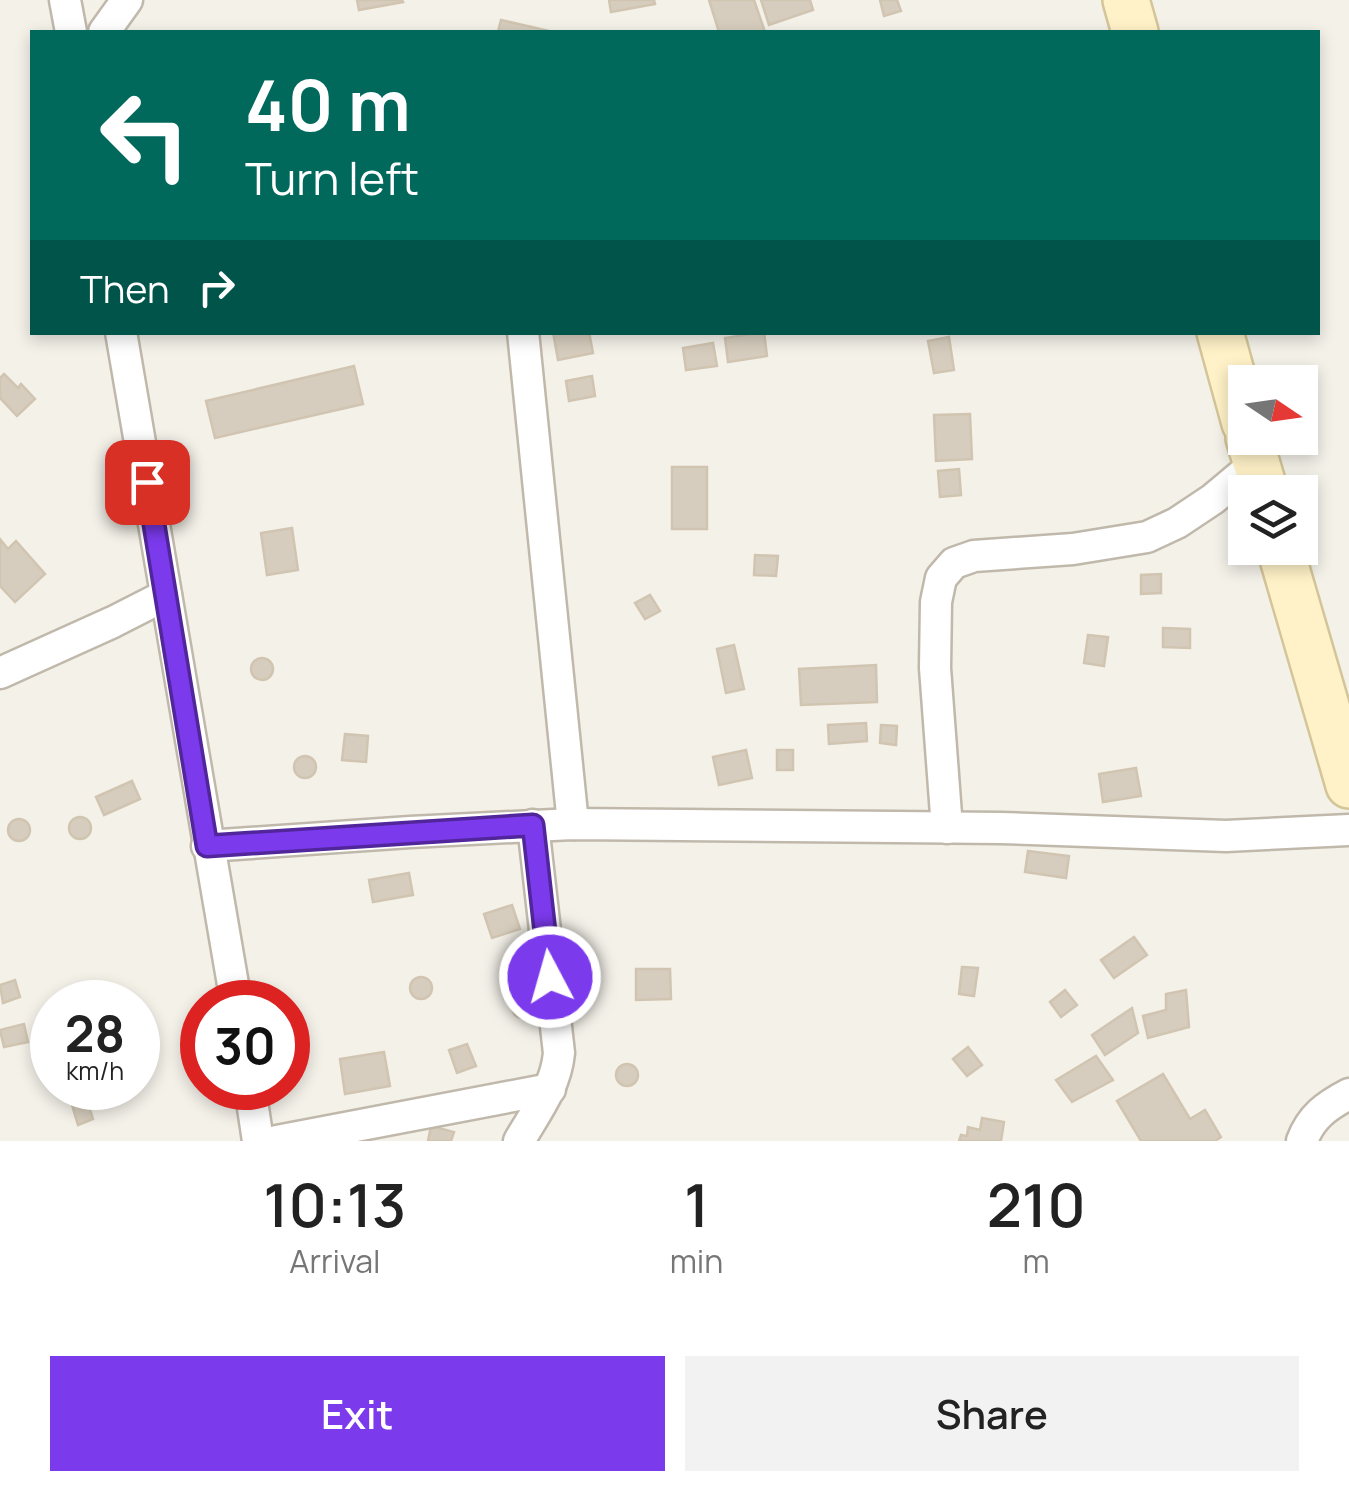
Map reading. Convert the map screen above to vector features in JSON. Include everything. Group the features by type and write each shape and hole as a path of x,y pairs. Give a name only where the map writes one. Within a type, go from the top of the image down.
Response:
{"main road":[{"path":"1126,0 1134,30"},
{"path":"1221,335 1229,365"},
{"path":"1285,565 1349,785"}],"street":[{"path":"66,0 71,30"},
{"path":"105,30 127,0"},
{"path":"123,335 232,980"},
{"path":"523,335 573,824"},
{"path":"947,828 935,668 936,602 941,578 954,563 974,556 1073,549 1147,537 1213,499 1253,455"},
{"path":"0,673 166,594"},
{"path":"207,846 573,824 1226,836 1349,830"},
{"path":"519,1141 550,1089 557,1072 558,1053 533,825"},
{"path":"277,1141 550,1089"},
{"path":"1302,1141 1311,1120 1349,1094"},
{"path":"253,1110 258,1141"}],"building":[{"path":"357,0 402,0 403,2 359,10"},
{"path":"609,0 654,0 655,4 611,12"},
{"path":"709,0 754,0 764,30 718,30"},
{"path":"761,0 810,0 813,10 769,25"},
{"path":"880,0 897,0 901,11 884,16"},
{"path":"501,20 545,30 498,30"},
{"path":"554,335 590,335 593,353 558,360"},
{"path":"764,335 767,356 728,362 725,338"},
{"path":"949,337 954,370 934,373 928,341"},
{"path":"713,343 717,366 686,370 683,348"},
{"path":"354,366 363,404 215,438 206,401"},
{"path":"4,374 35,399 17,416 0,398 0,378"},
{"path":"592,376 595,396 569,401 566,381"},
{"path":"970,414 972,459 936,461 934,415"},
{"path":"672,467 707,467 707,529 672,529"},
{"path":"959,469 961,495 940,497 938,471"},
{"path":"292,528 298,570 267,575 261,533"},
{"path":"0,539 8,549 16,541 45,574 15,602 0,586"},
{"path":"755,555 778,556 776,576 754,575"},
{"path":"1161,574 1161,593 1141,594 1141,575"},
{"path":"650,595 660,611 645,619 635,603"},
{"path":"1163,628 1190,629 1190,648 1163,647"},
{"path":"1088,635 1108,637 1104,666 1084,663"},
{"path":"734,645 744,689 726,693 717,649"},
{"path":"262,658 270,661 270,677 262,680 254,677 251,669 254,661"},
{"path":"876,665 877,702 801,705 799,669"},
{"path":"866,723 867,741 829,744 828,725"},
{"path":"881,725 897,726 896,745 880,743"},
{"path":"345,734 368,736 366,762 342,760"},
{"path":"746,750 752,778 719,785 713,757"},
{"path":"777,750 793,750 793,770 777,770"},
{"path":"305,756 313,759 313,775 305,778 297,775 294,767 297,759"},
{"path":"1136,768 1141,796 1103,802 1099,774"},
{"path":"132,781 140,799 104,815 96,797"},
{"path":"80,817 88,820 88,836 80,839 72,836 69,828 72,820"},
{"path":"19,819 27,822 27,838 19,841 11,838 8,830 11,822"},
{"path":"1028,851 1069,856 1066,878 1025,872"},
{"path":"409,873 413,895 373,902 369,880"},
{"path":"512,905 520,929 492,938 484,914"},
{"path":"1134,937 1147,955 1114,978 1101,960"},
{"path":"962,967 978,968 974,996 959,994"},
{"path":"636,969 670,969 671,999 636,1000"},
{"path":"421,977 429,980 429,996 421,999 413,996 410,988 413,980"},
{"path":"15,980 20,997 3,1003 0,985"},
{"path":"1065,990 1077,1005 1061,1017 1050,1002"},
{"path":"1186,990 1189,1027 1148,1038 1143,1016 1166,1010 1166,994"},
{"path":"523,996 531,999 531,1015 523,1018 515,1015 512,1007 515,999"},
{"path":"1132,1008 1138,1033 1105,1055 1092,1035"},
{"path":"24,1024 28,1042 4,1047 0,1030"},
{"path":"467,1044 476,1066 457,1073 449,1050"},
{"path":"968,1047 982,1065 967,1076 953,1059"},
{"path":"384,1052 390,1086 345,1094 340,1059"},
{"path":"1096,1056 1113,1080 1072,1102 1056,1080"},
{"path":"627,1064 635,1067 635,1083 627,1086 619,1083 616,1075 619,1067"},
{"path":"1163,1074 1190,1119 1205,1110 1221,1137 1215,1141 1141,1141 1117,1101"},
{"path":"74,1110 90,1110 93,1119 78,1125"},
{"path":"982,1118 1004,1122 1001,1141 959,1141 961,1135 967,1136 968,1127 980,1130"},
{"path":"431,1126 454,1132 451,1141 428,1141"}],"route":[{"path":"147,482 207,846 533,825 550,977"}]}
